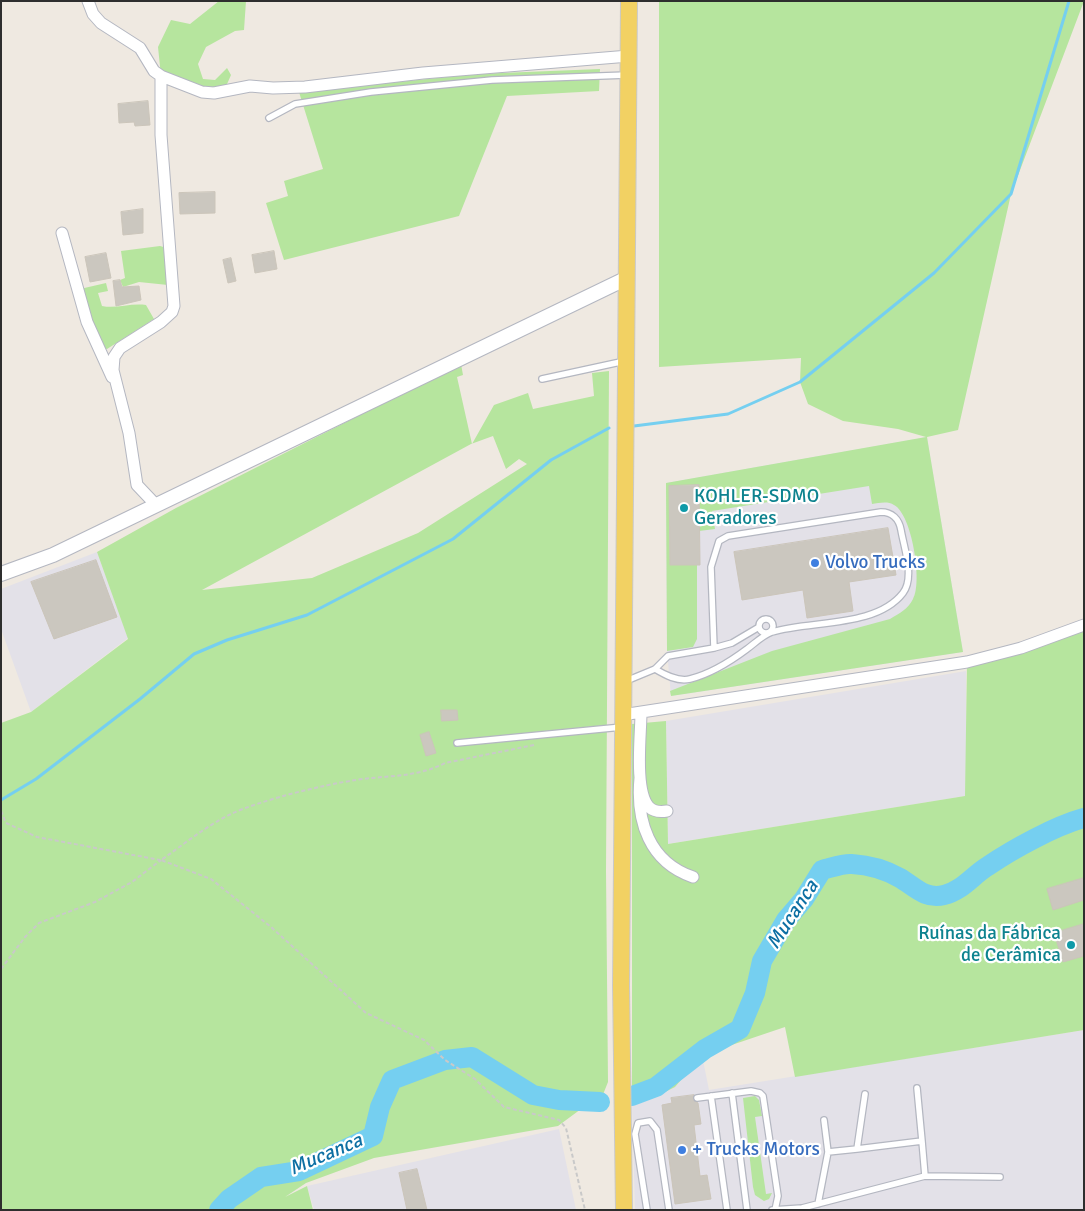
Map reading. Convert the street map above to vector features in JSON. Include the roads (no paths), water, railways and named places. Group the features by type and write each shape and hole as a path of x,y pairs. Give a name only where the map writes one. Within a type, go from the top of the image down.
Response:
{"main road":[{"path":"624,1210 621,1083 622,721 629,1"}],"street":[{"path":"88,1 93,14 101,23 140,48 154,71 161,76 202,92 214,93 250,86 305,87 423,73 629,56"},
{"path":"156,505 137,485 129,433 116,386 113,364 114,357 120,348 161,322 172,312 174,306 161,135 161,76"},
{"path":"62,233 87,322 116,386"},
{"path":"1,574 53,555 625,279"},
{"path":"622,721 641,712 967,662 1021,648 1084,625"},
{"path":"641,712 640,810 648,840 656,853 667,863 679,872 693,877"},
{"path":"640,778 642,795 649,807 659,812 667,811"}],"lane":[{"path":"269,118 295,104 371,92 492,80 629,74"},
{"path":"542,379 625,361"},
{"path":"714,648 712,567 719,541 728,536 881,512 888,512 896,518 900,525 909,575 904,592 885,610 858,617 763,633 759,627"},
{"path":"623,682 655,669 668,656 714,648 732,642 759,627 763,619 770,620 774,626 770,632 738,656 689,680 669,677 655,669"},
{"path":"457,743 622,721"},
{"path":"917,1088 925,1176"},
{"path":"697,1098 757,1091 763,1096 778,1196 774,1210 802,1208 925,1176 1000,1177"},
{"path":"732,1093 747,1210"},
{"path":"857,1149 864,1094"},
{"path":"712,1096 726,1210"},
{"path":"818,1204 828,1152 824,1120"},
{"path":"646,1210 635,1134 638,1123 650,1121 658,1130 669,1210"},
{"path":"828,1152 922,1141"}],"waterway":[{"path":"634,426 728,414 800,382 934,273 1011,194 1069,1"},
{"path":"1,800 36,779 140,699 194,654 227,640 307,615 453,539 551,460 609,428"},
{"name":"Mucanca","path":"632,1096 656,1087 705,1049 740,1029 755,993 762,961 786,920 804,899 822,870 848,864 871,867 895,875 925,894 931,896 944,895 956,890 998,859 1022,845 1060,826 1084,818"},
{"name":"Mucanca","path":"219,1210 229,1199 261,1177 299,1171 373,1136 380,1107 392,1080 445,1060 472,1057 533,1095 559,1100 600,1102"}],"place":[{"name":"KOHLER-SDMO Geradores","path":"684,508"},
{"name":"Volvo Trucks","path":"815,563"},
{"name":"Ruínas da Fábrica de Cerâmica","path":"1071,945"},
{"name":"+ Trucks Motors","path":"682,1150"}]}
